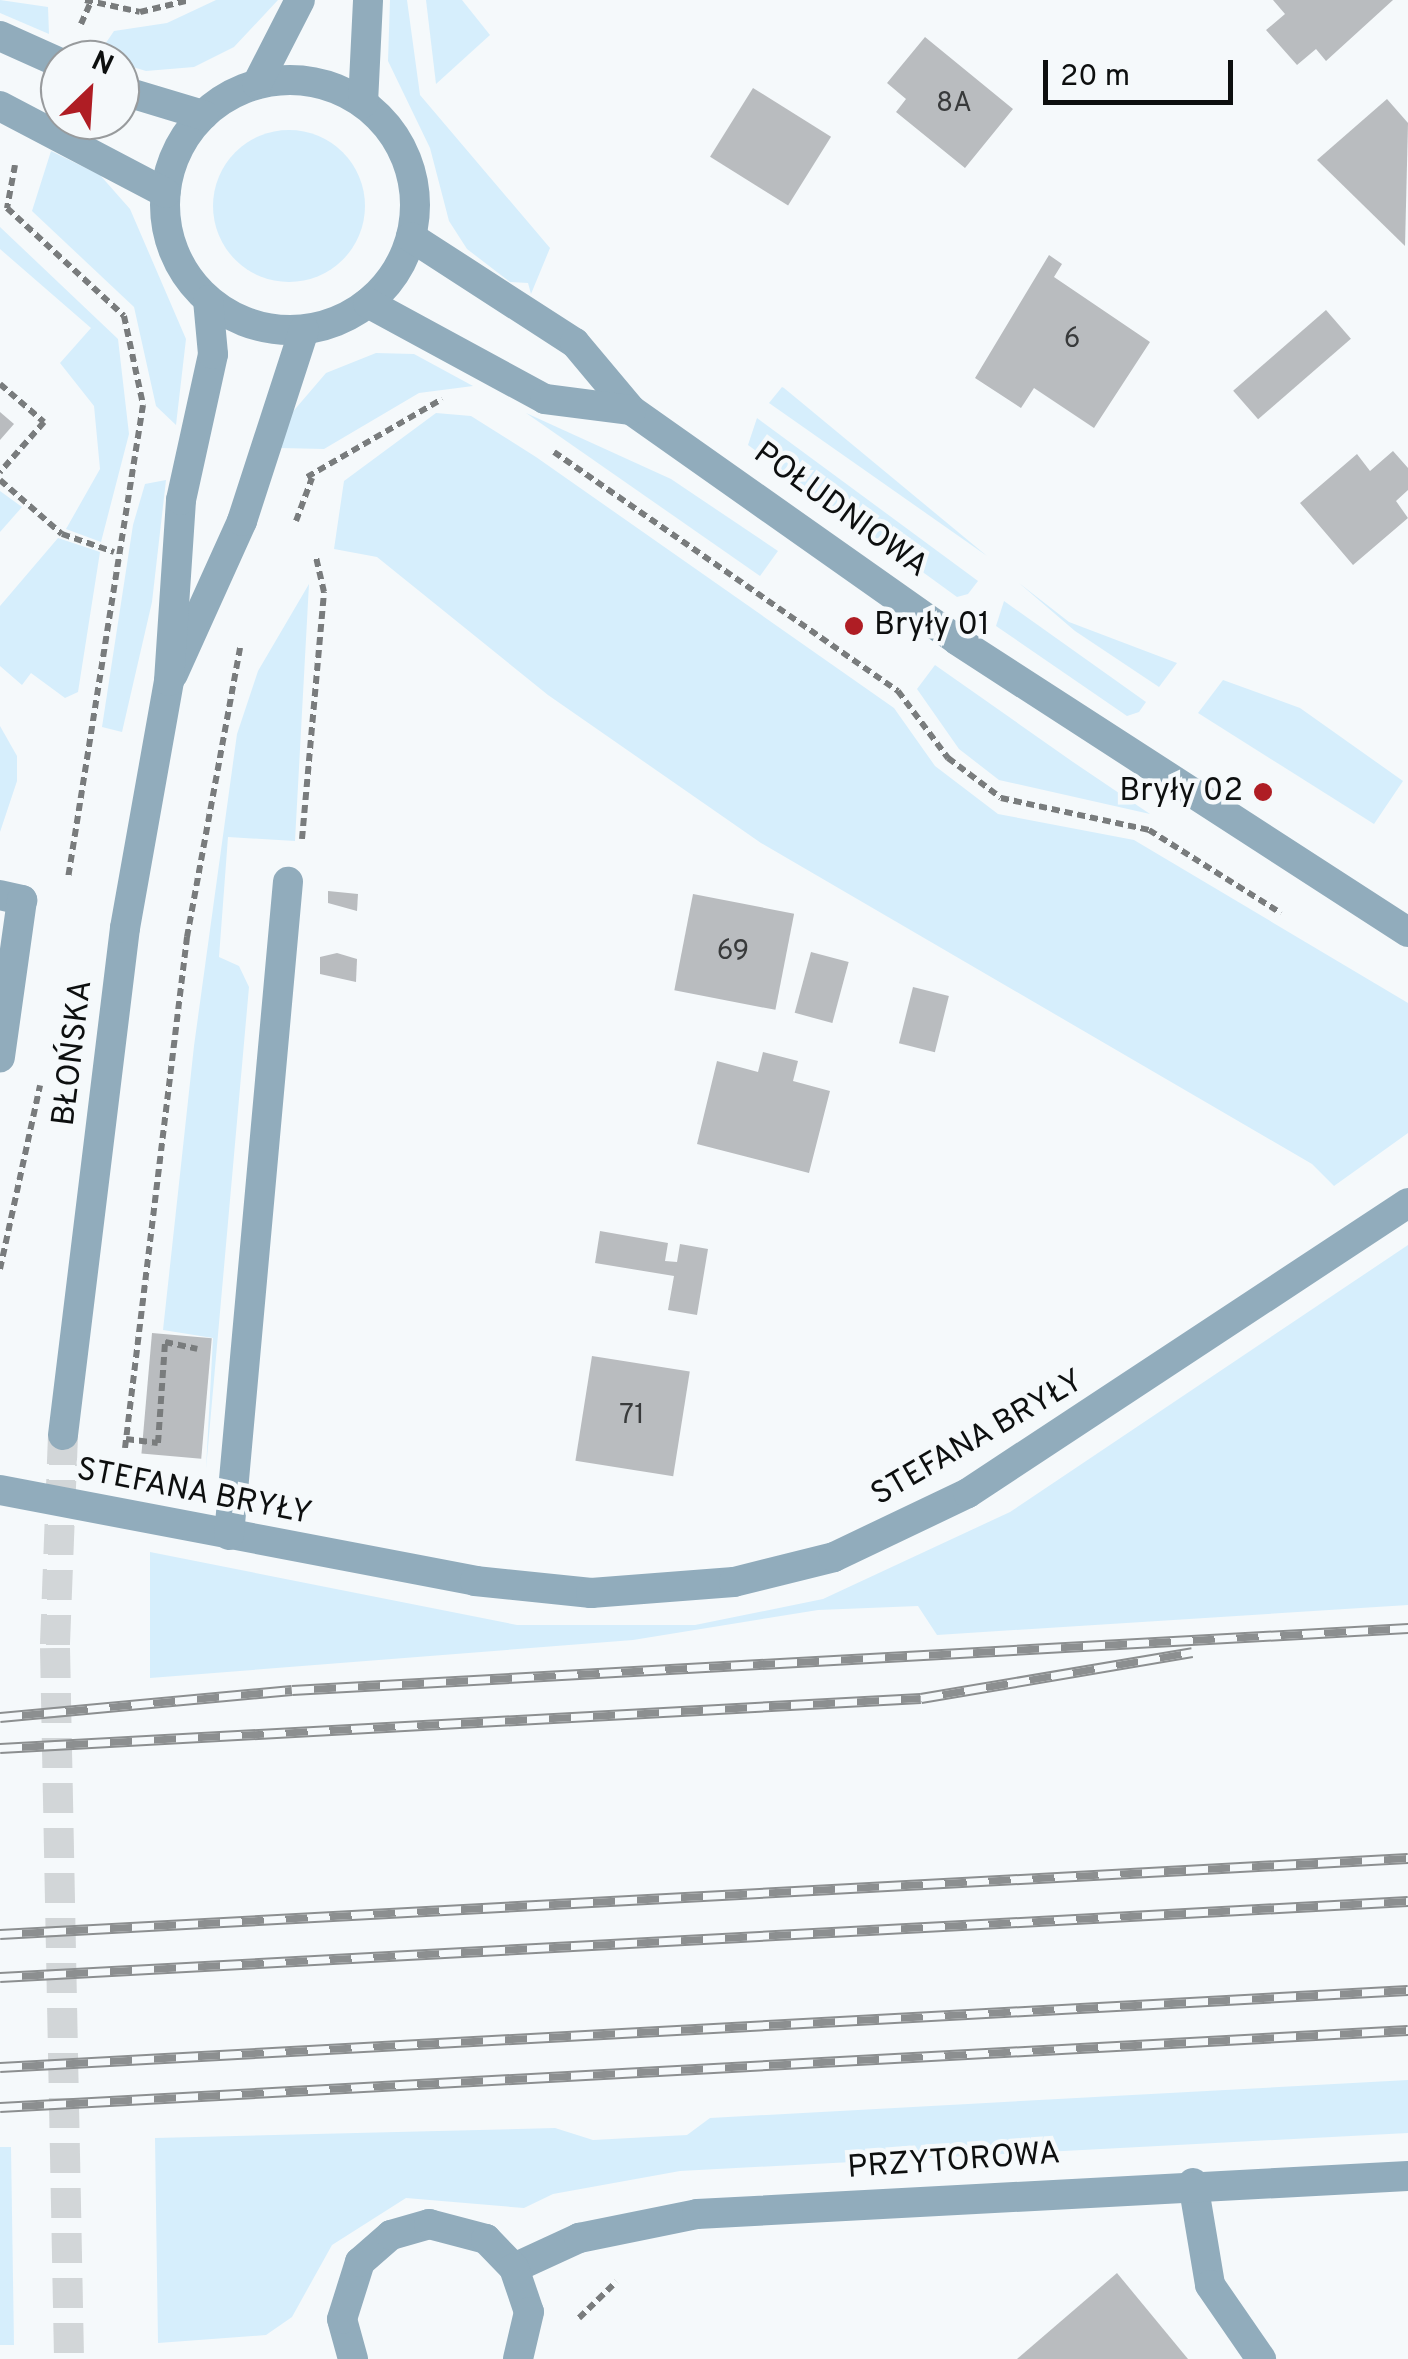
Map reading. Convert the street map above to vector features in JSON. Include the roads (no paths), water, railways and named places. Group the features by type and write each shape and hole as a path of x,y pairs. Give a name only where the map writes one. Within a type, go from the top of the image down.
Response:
{"street":[{"path":"256,84 300,0"},
{"path":"364,104 368,0"},
{"path":"0,36 40,54"},
{"path":"312,82 364,104 404,153 415,194 411,237 368,304 304,330 269,329 208,300 174,252 166,193 203,115 256,84 312,82"},
{"path":"140,96 203,115"},
{"path":"0,106 166,193"},
{"name":"POŁUDNIOWA","path":"411,237 575,343 631,410 1132,762 1408,932"},
{"name":"BŁOŃSKA","path":"63,1435 124,928 169,681 182,500 213,354 208,300"},
{"name":"POŁUDNIOWA","path":"368,304 545,399 631,410"},
{"name":"BŁOŃSKA","path":"169,681 242,521 304,330"},
{"path":"229,1534 288,882"},
{"path":"0,895 22,900 0,1056"},
{"name":"STEFANA BRYŁY","path":"0,1490 229,1534 591,1593 667,1592 834,1557 968,1493 1408,1203"},
{"name":"PRZYTOROWA","path":"514,2268 579,2238 697,2214 1194,2183 1408,2176"},
{"path":"1194,2183 1210,2285 1261,2359"},
{"path":"352,2359 344,2299 360,2262 391,2235 449,2225 486,2239 514,2268 528,2312 523,2356"}],"tunnel":[{"path":"63,1435 55,1648 69,2359"}],"railway":[{"path":"0,1717 292,1690 1408,1628"},
{"path":"0,1748 921,1698 1192,1652"},
{"path":"0,1934 1408,1858"},
{"path":"0,1977 1408,1901"},
{"path":"0,2067 1408,1990"},
{"path":"0,2107 1408,2030"}],"place":[{"name":"Bryły 01","path":"854,626"},
{"name":"Bryły 02","path":"1263,792"}]}
